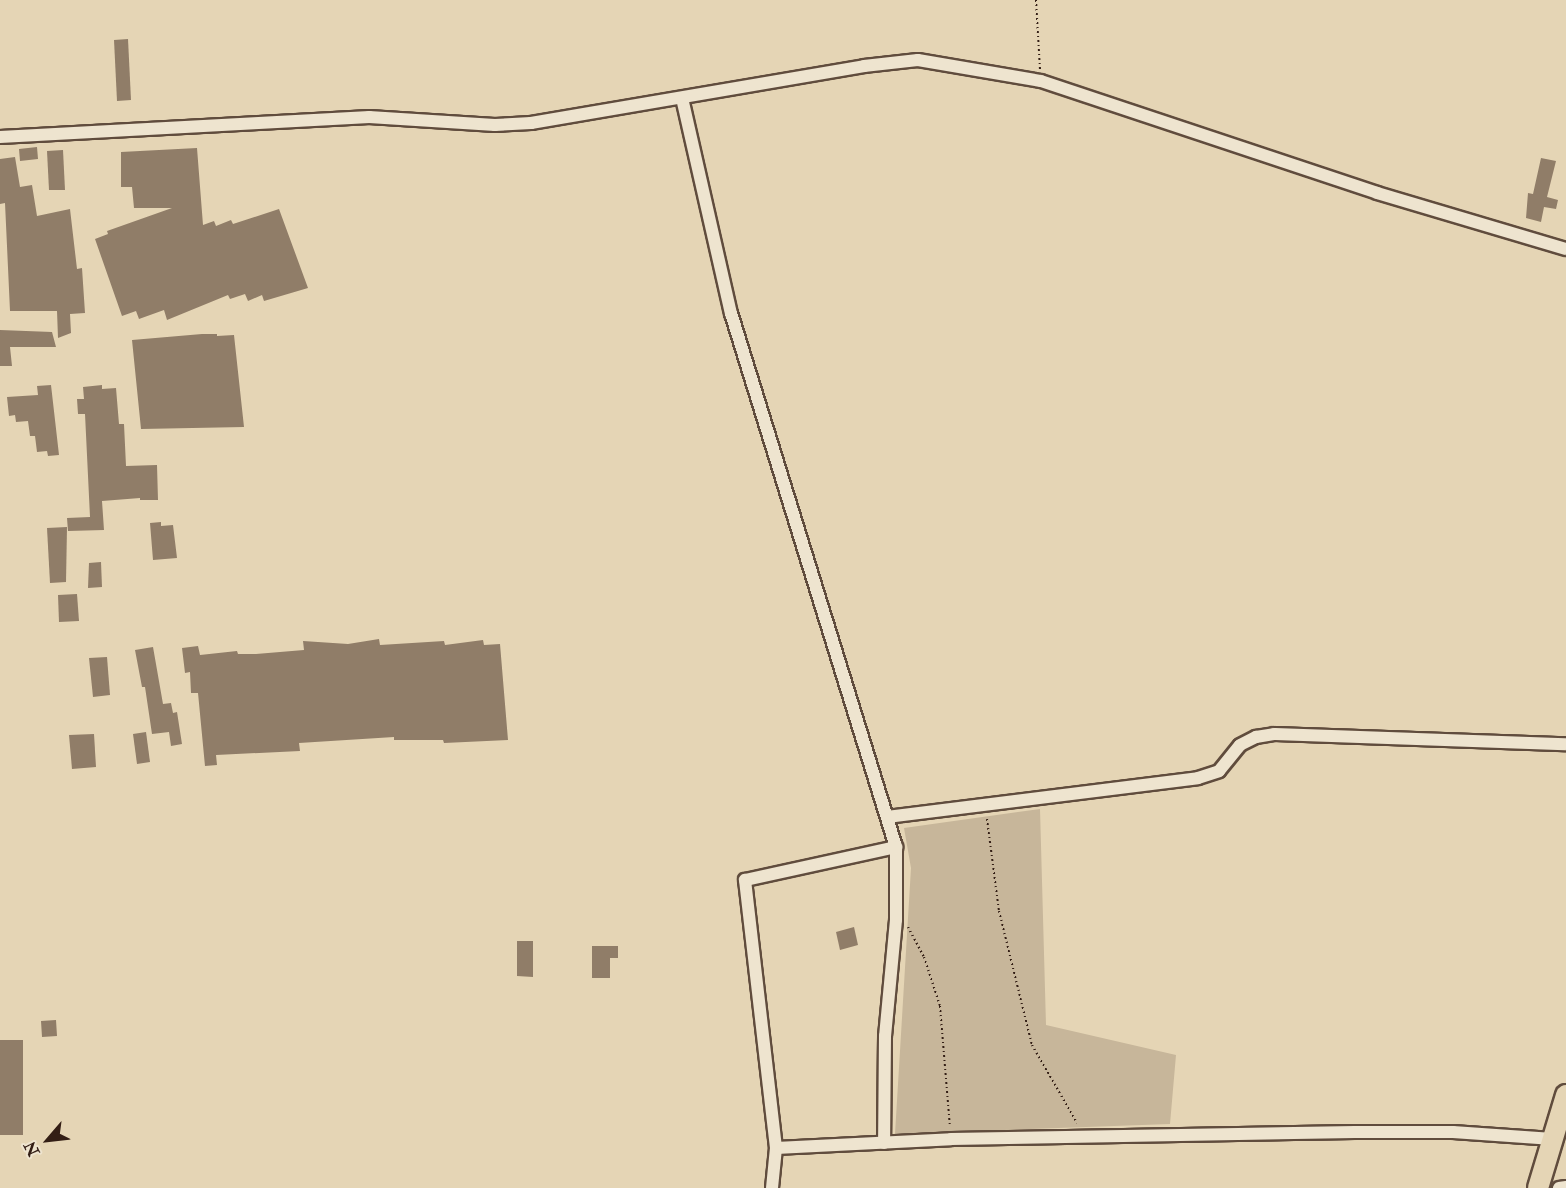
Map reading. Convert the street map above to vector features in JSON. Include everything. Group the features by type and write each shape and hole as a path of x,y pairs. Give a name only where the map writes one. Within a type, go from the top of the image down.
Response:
{"highway":[{"path":"1538,1188 1566,1095"}],"street":[{"path":"0,137 369,117 495,125 531,123 864,66 918,60 1041,81 1377,193 1566,249"},
{"path":"682,98 731,313 896,847 896,905 885,1036 884,1143"},
{"path":"887,817 1198,778 1219,771 1240,745 1256,737 1274,734 1566,744"},
{"path":"772,1188 776,1149 745,880 896,847"},
{"path":"776,1149 951,1139 1366,1132 1454,1132 1553,1139"},
{"path":"1559,1188 1566,1187"}],"path":[{"path":"1036,0 1041,81"},
{"path":"985,804 999,911 1032,1045 1084,1136"},
{"path":"896,905 924,957 940,1006 951,1139"}],"shaded area":[{"path":"1040,809 1046,1025 1176,1055 1170,1124 895,1134 911,868 904,828"}],"building":[{"path":"128,39 131,100 117,101 114,40"},
{"path":"37,147 38,159 20,161 19,149"},
{"path":"197,148 203,225 214,221 216,226 231,220 233,224 279,209 308,288 264,301 262,295 248,301 245,294 230,299 228,295 167,320 164,310 139,319 136,311 122,316 95,239 108,234 107,231 172,208 134,208 132,187 121,187 121,152"},
{"path":"63,150 65,190 49,190 47,151"},
{"path":"15,157 20,187 32,185 37,216 70,209 77,269 82,268 85,313 70,314 71,333 58,338 57,311 10,311 5,203 0,204 0,159"},
{"path":"1541,158 1556,161 1547,197 1558,200 1556,209 1544,207 1541,222 1526,218 1528,193 1533,194"},
{"path":"0,330 52,332 56,347 10,347 12,366 0,366"},
{"path":"202,334 234,335 244,427 141,429 132,340"},
{"path":"51,385 59,455 48,456 47,451 37,452 35,436 30,436 28,421 16,422 15,415 9,416 7,397 38,395 37,386"},
{"path":"102,385 102,389 116,388 119,424 124,424 126,466 157,465 158,500 140,500 140,498 102,501 104,530 68,531 67,518 90,517 85,414 78,414 77,399 84,399 83,387"},
{"path":"161,522 161,526 173,525 177,558 153,560 150,523"},
{"path":"67,527 66,582 50,583 47,528"},
{"path":"101,562 102,587 88,588 89,563"},
{"path":"77,594 79,621 59,622 58,595"},
{"path":"379,639 380,645 444,641 445,645 483,640 484,645 500,644 508,740 444,743 443,740 394,740 394,737 299,743 300,751 216,755 217,765 205,766 198,693 191,693 190,672 185,673 182,648 198,646 200,655 237,651 238,654 256,654 304,650 303,641 348,644"},
{"path":"153,647 163,704 171,703 173,713 177,712 182,744 171,746 169,732 152,734 145,687 142,687 135,650"},
{"path":"107,657 110,695 93,697 89,658"},
{"path":"146,732 150,762 137,764 133,734"},
{"path":"94,734 96,767 72,769 69,735"},
{"path":"854,927 858,945 840,950 836,932"},
{"path":"517,941 533,941 533,977 517,976"},
{"path":"592,946 618,946 618,958 610,958 610,978 592,978"},
{"path":"56,1020 57,1036 42,1037 41,1021"},
{"path":"0,1040 23,1040 23,1135 0,1135"}]}
